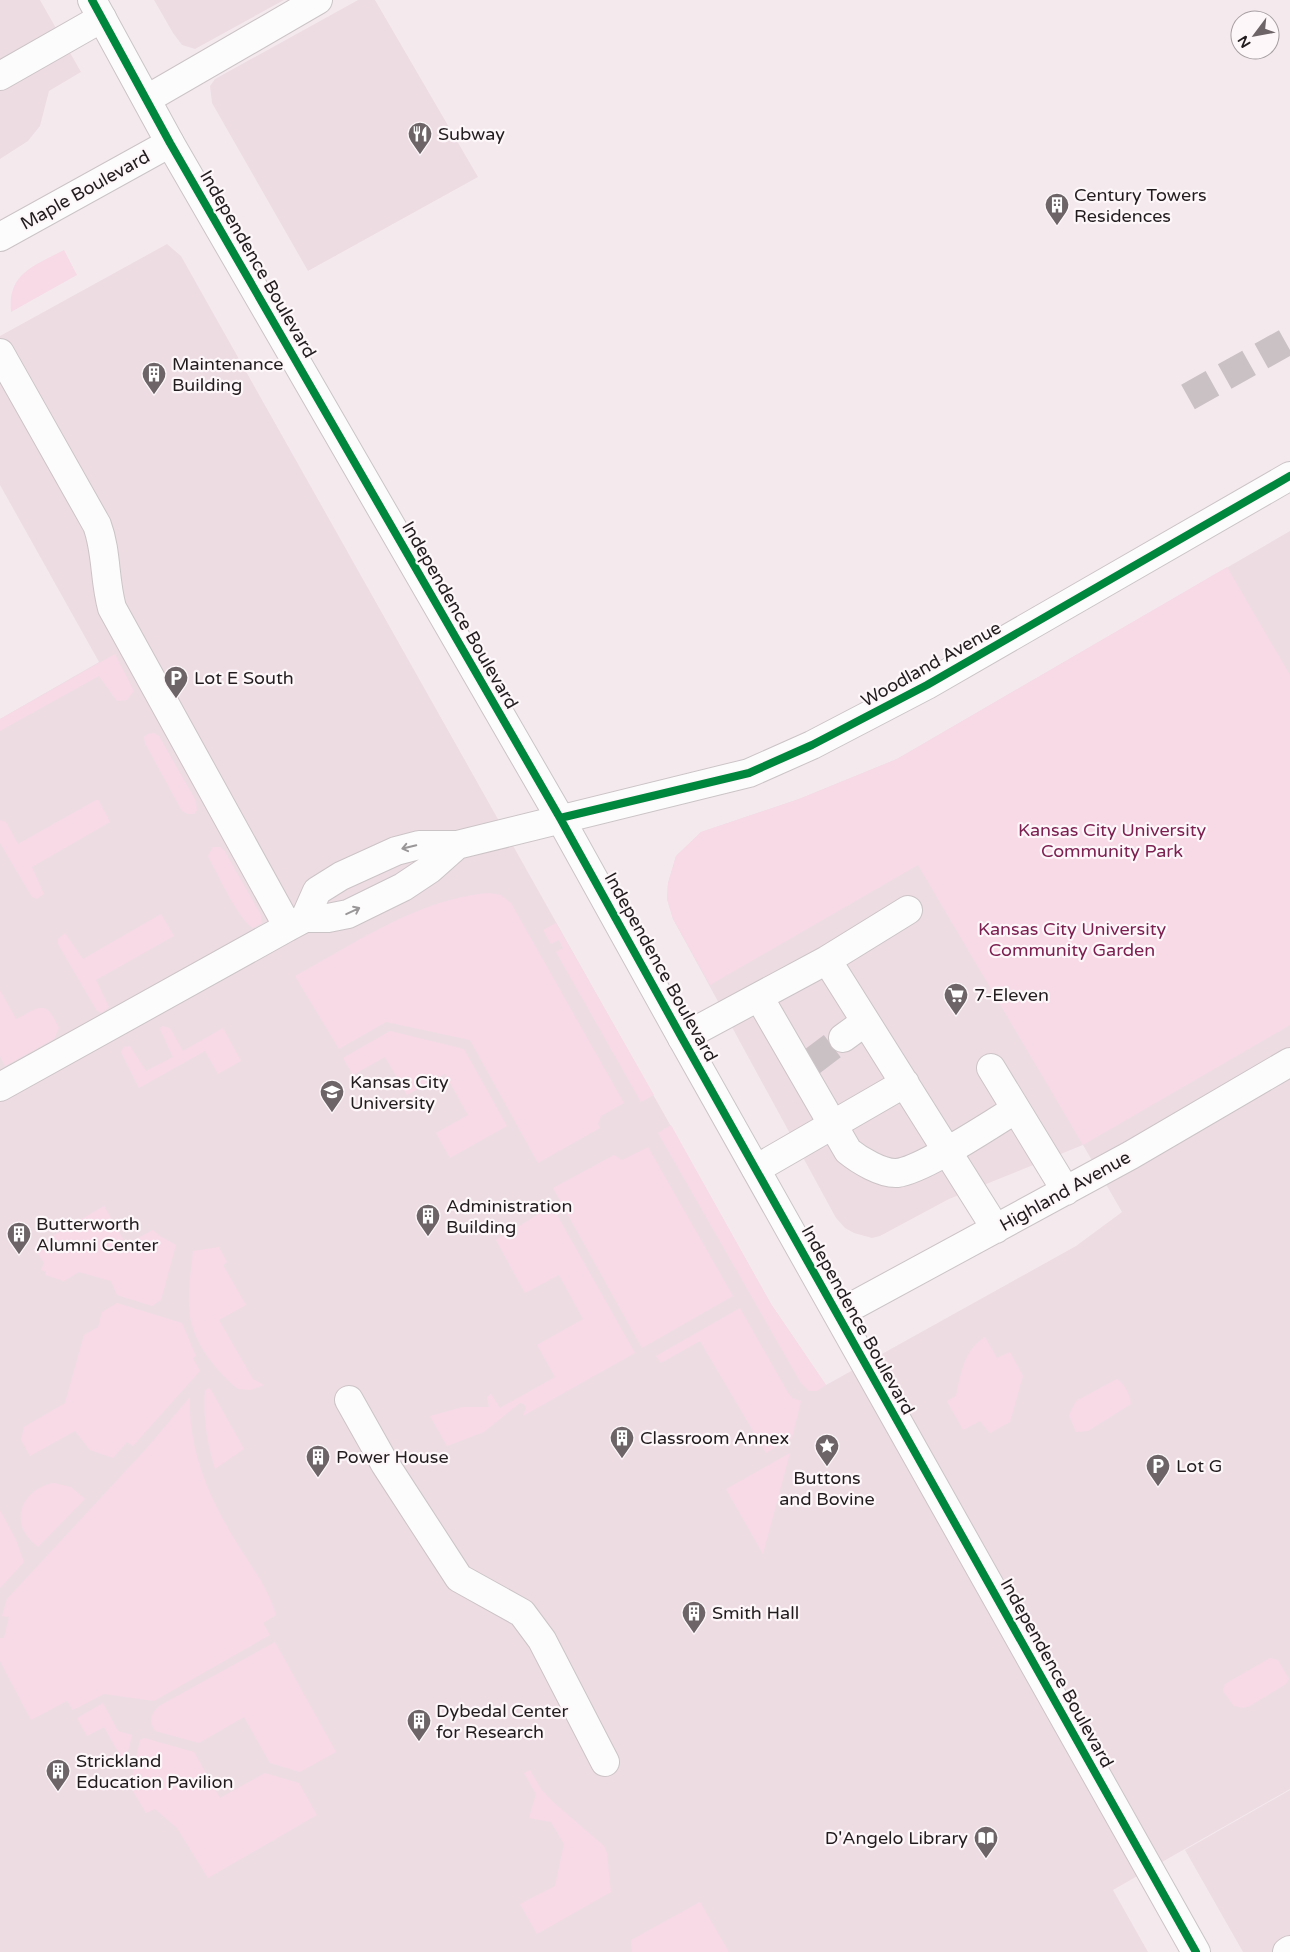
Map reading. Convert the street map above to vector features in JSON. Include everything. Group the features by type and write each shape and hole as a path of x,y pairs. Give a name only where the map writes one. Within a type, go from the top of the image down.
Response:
{"main road":[{"path":"146,99 318,0"},
{"path":"0,76 97,9"},
{"name":"Independence Boulevard","path":"97,9 170,143 560,818 1196,1952"},
{"name":"Maple Boulevard","path":"0,237 170,143"},
{"path":"0,353 97,525 103,541 106,585 112,608 297,923"},
{"name":"Woodland Avenue","path":"297,923 317,891 341,876 396,851 419,845 457,844 749,773 812,745 927,685 1290,476"},
{"path":"0,1087 297,923 348,914 404,887 430,869 457,844"},
{"path":"682,1038 827,960 908,910"},
{"path":"827,960 948,1149 996,1229"},
{"path":"759,997 806,1066 833,1125 848,1151 864,1163 895,1173 914,1168 1016,1109"},
{"path":"843,1038 866,1022"},
{"name":"Highland Avenue","path":"838,1314 1066,1191 1290,1062"},
{"path":"991,1068 1066,1191"},
{"path":"756,1169 905,1083"},
{"path":"349,1400 385,1464 459,1578 522,1613 542,1640 605,1762"}],"shaded area":[{"path":"0,0 40,0 81,72 49,91 40,126 28,141 0,159"},
{"path":"154,0 284,0 195,49 182,45"},
{"path":"358,0 375,0 478,177 308,271 212,103 210,86 215,79"},
{"name":"Kansas City University","path":"167,244 181,256 771,1304 826,1385 1076,1246 1122,1212 1083,1145 949,1199 880,1236 872,1238 854,1233 845,1228 836,1218 673,919 667,899 668,883 676,856 701,832 799,799 897,759 1290,531 1290,1789 1113,1890 1148,1952 0,1952 0,719 99,662 0,485 0,336"},
{"path":"1290,1790 1290,1952 1243,1952 1185,1850"}],"green space":[{"path":"64,250 77,275 11,312 13,288 18,279 33,266"},
{"name":"Kansas City University Community Park","path":"1227,567 1290,675 1290,1025 1083,1145 918,865 710,985 673,919 667,899 668,883 676,856 701,832 799,799 897,759"},
{"path":"115,654 134,691 127,700 117,701 99,676 0,731 0,719"},
{"path":"154,733 159,736 196,801 197,810 194,814 182,811 145,743 144,737"},
{"path":"98,799 110,822 32,867 44,894 37,899 32,897 0,843 0,820 6,822 18,844"},
{"path":"213,847 220,847 224,850 261,915 262,923 253,928 241,916 208,856"},
{"path":"489,893 501,895 511,903 624,1103 601,1116 598,1124 600,1128 538,1163 470,1040 386,1022 339,1049 295,976 388,924 412,913 463,897"},
{"path":"161,914 174,936 96,980 109,1007 102,1013 97,1011 58,944 58,939 65,933 83,959"},
{"path":"556,923 654,1095 641,1102 556,952 563,948 559,940 551,944 543,930"},
{"path":"0,990 16,1019 42,1008 50,1012 59,1028 54,1039 5,1066 0,1056"},
{"path":"162,1026 170,1028 183,1051 223,1028 241,1061 218,1074 205,1051 139,1088 121,1052 124,1047 130,1046 146,1071 173,1057 160,1029"},
{"path":"390,1031 464,1049 507,1126 450,1158 436,1133 468,1115 445,1074 407,1095 385,1057 353,1075 343,1058"},
{"path":"671,1125 771,1304 826,1385 817,1391 809,1391 801,1383 658,1133"},
{"path":"648,1147 733,1296 642,1348 553,1188 614,1155 622,1160"},
{"path":"104,1206 126,1244 153,1230 176,1245 161,1300 152,1306 117,1295 111,1281 79,1272 64,1281 45,1275 46,1272 41,1270 44,1263 34,1247"},
{"path":"552,1206 635,1353 523,1416 526,1408 524,1404 520,1403 484,1432 447,1446 430,1416 463,1407 489,1407 487,1397 491,1394 500,1408 555,1377 537,1345 583,1319 559,1275 525,1293 496,1240"},
{"path":"219,1247 227,1262 223,1265 246,1305 219,1320 253,1379 264,1385 251,1390 238,1389 222,1374 201,1347 192,1326 189,1292 193,1251"},
{"path":"117,1303 182,1323 196,1356 193,1358 200,1371 133,1446 127,1442 113,1458 90,1450 75,1431 30,1456 21,1440 24,1427 65,1403 84,1335 98,1327 102,1312"},
{"path":"740,1308 787,1391 792,1398 801,1401 792,1438 766,1453 700,1341 661,1363 656,1356"},
{"path":"985,1337 997,1358 1010,1352 1023,1376 1010,1422 990,1433 980,1421 963,1430 947,1401 956,1396 964,1363 972,1348"},
{"path":"1117,1379 1127,1390 1131,1404 1088,1431 1076,1432 1069,1415 1076,1401"},
{"path":"210,1388 244,1449 215,1469 205,1420 205,1390"},
{"path":"190,1397 193,1437 197,1456 210,1493 273,1605 276,1615 263,1623 270,1635 154,1701 104,1694 73,1710 67,1701 31,1720 0,1661 0,1638 4,1638 9,1617 2,1616 7,1599 146,1449"},
{"path":"790,1453 763,1554 726,1489"},
{"path":"54,1483 71,1487 85,1499 38,1547 24,1532 21,1521 23,1505 27,1498 39,1488"},
{"path":"0,1510 16,1540 24,1562 0,1588"},
{"path":"275,1642 336,1752 300,1772 270,1763 244,1717 199,1743 155,1731 151,1718 159,1706"},
{"path":"1270,1658 1278,1660 1289,1679 1286,1684 1250,1706 1243,1708 1234,1706 1223,1691 1225,1684"},
{"path":"103,1703 118,1731 132,1735 125,1764 104,1727 87,1736 77,1718"},
{"path":"144,1738 194,1752 220,1798 265,1773 299,1783 317,1815 208,1878 177,1828 155,1809 146,1813 130,1786 140,1740"},
{"path":"530,1770 541,1789 552,1801 604,1846 607,1853 611,1892 537,1934 520,1904 555,1886 564,1844 551,1822 529,1818 536,1794 524,1773"},
{"path":"700,1902 729,1952 632,1952 631,1940"}],"tunnel":[{"path":"1188,397 1290,340"},
{"path":"810,1063 843,1038"}],"cycle path":[{"path":"92,0 170,143 560,818 1196,1952"},
{"path":"560,818 749,773 812,745 927,685 1290,476"}],"place":[{"name":"Subway","path":"420,155"},
{"name":"Century Towers Residences","path":"1057,226"},
{"name":"Maintenance Building","path":"154,395"},
{"name":"Lot E South","path":"176,699"},
{"name":"7-Eleven","path":"956,1016"},
{"name":"Kansas City University","path":"332,1113"},
{"name":"Administration Building","path":"428,1237"},
{"name":"Butterworth Alumni Center","path":"19,1255"},
{"name":"Classroom Annex","path":"622,1459"},
{"name":"Buttons and Bovine","path":"827,1467"},
{"name":"Power House","path":"318,1478"},
{"name":"Lot G","path":"1158,1487"},
{"name":"Smith Hall","path":"694,1634"},
{"name":"Dybedal Center for Research","path":"419,1742"},
{"name":"Strickland Education Pavilion","path":"58,1792"},
{"name":"D'Angelo Library","path":"986,1859"}],"park label":[{"name":"Kansas City University Community Garden","path":"1072,940"}]}
